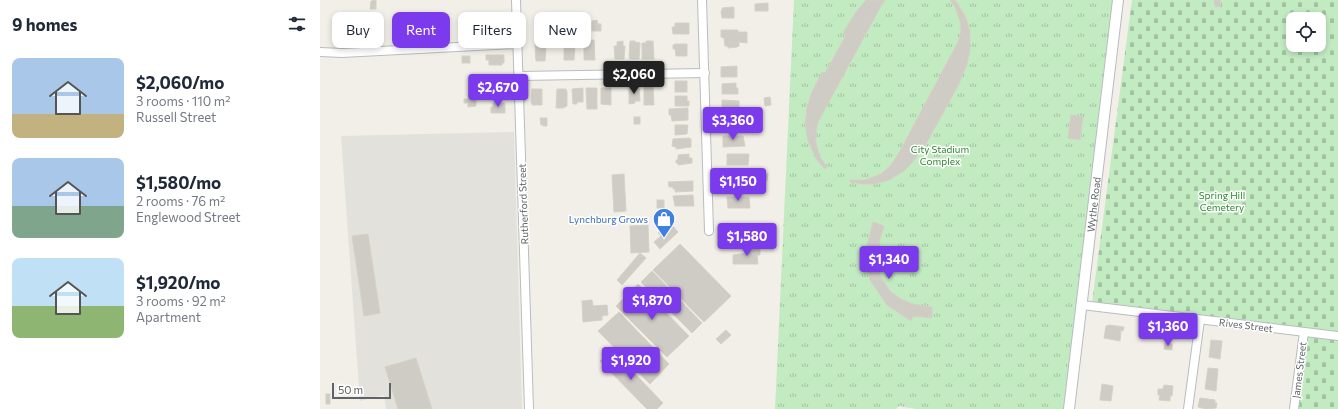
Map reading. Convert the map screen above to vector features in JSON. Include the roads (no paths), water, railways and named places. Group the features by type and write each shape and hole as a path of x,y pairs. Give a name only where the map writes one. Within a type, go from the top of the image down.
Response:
{"street":[{"name":"Rutherford Street","path":"516,0 516,12"},
{"path":"702,0 709,231"},
{"name":"Wythe Road","path":"1068,409 1082,305 1118,0"},
{"path":"320,52 342,53 458,47"},
{"name":"Rutherford Street","path":"517,48 529,409"},
{"path":"519,76 704,73"},
{"name":"Rives Street","path":"1082,305 1338,336"},
{"path":"1188,409 1200,320"},
{"name":"James Street","path":"1294,409 1304,332"}],"place":[{"name":"Lynchburg Grows","path":"664,238"}],"park label":[{"name":"City Stadium Complex","path":"940,154"},
{"name":"Spring Hill Cemetery","path":"1222,200"}]}
